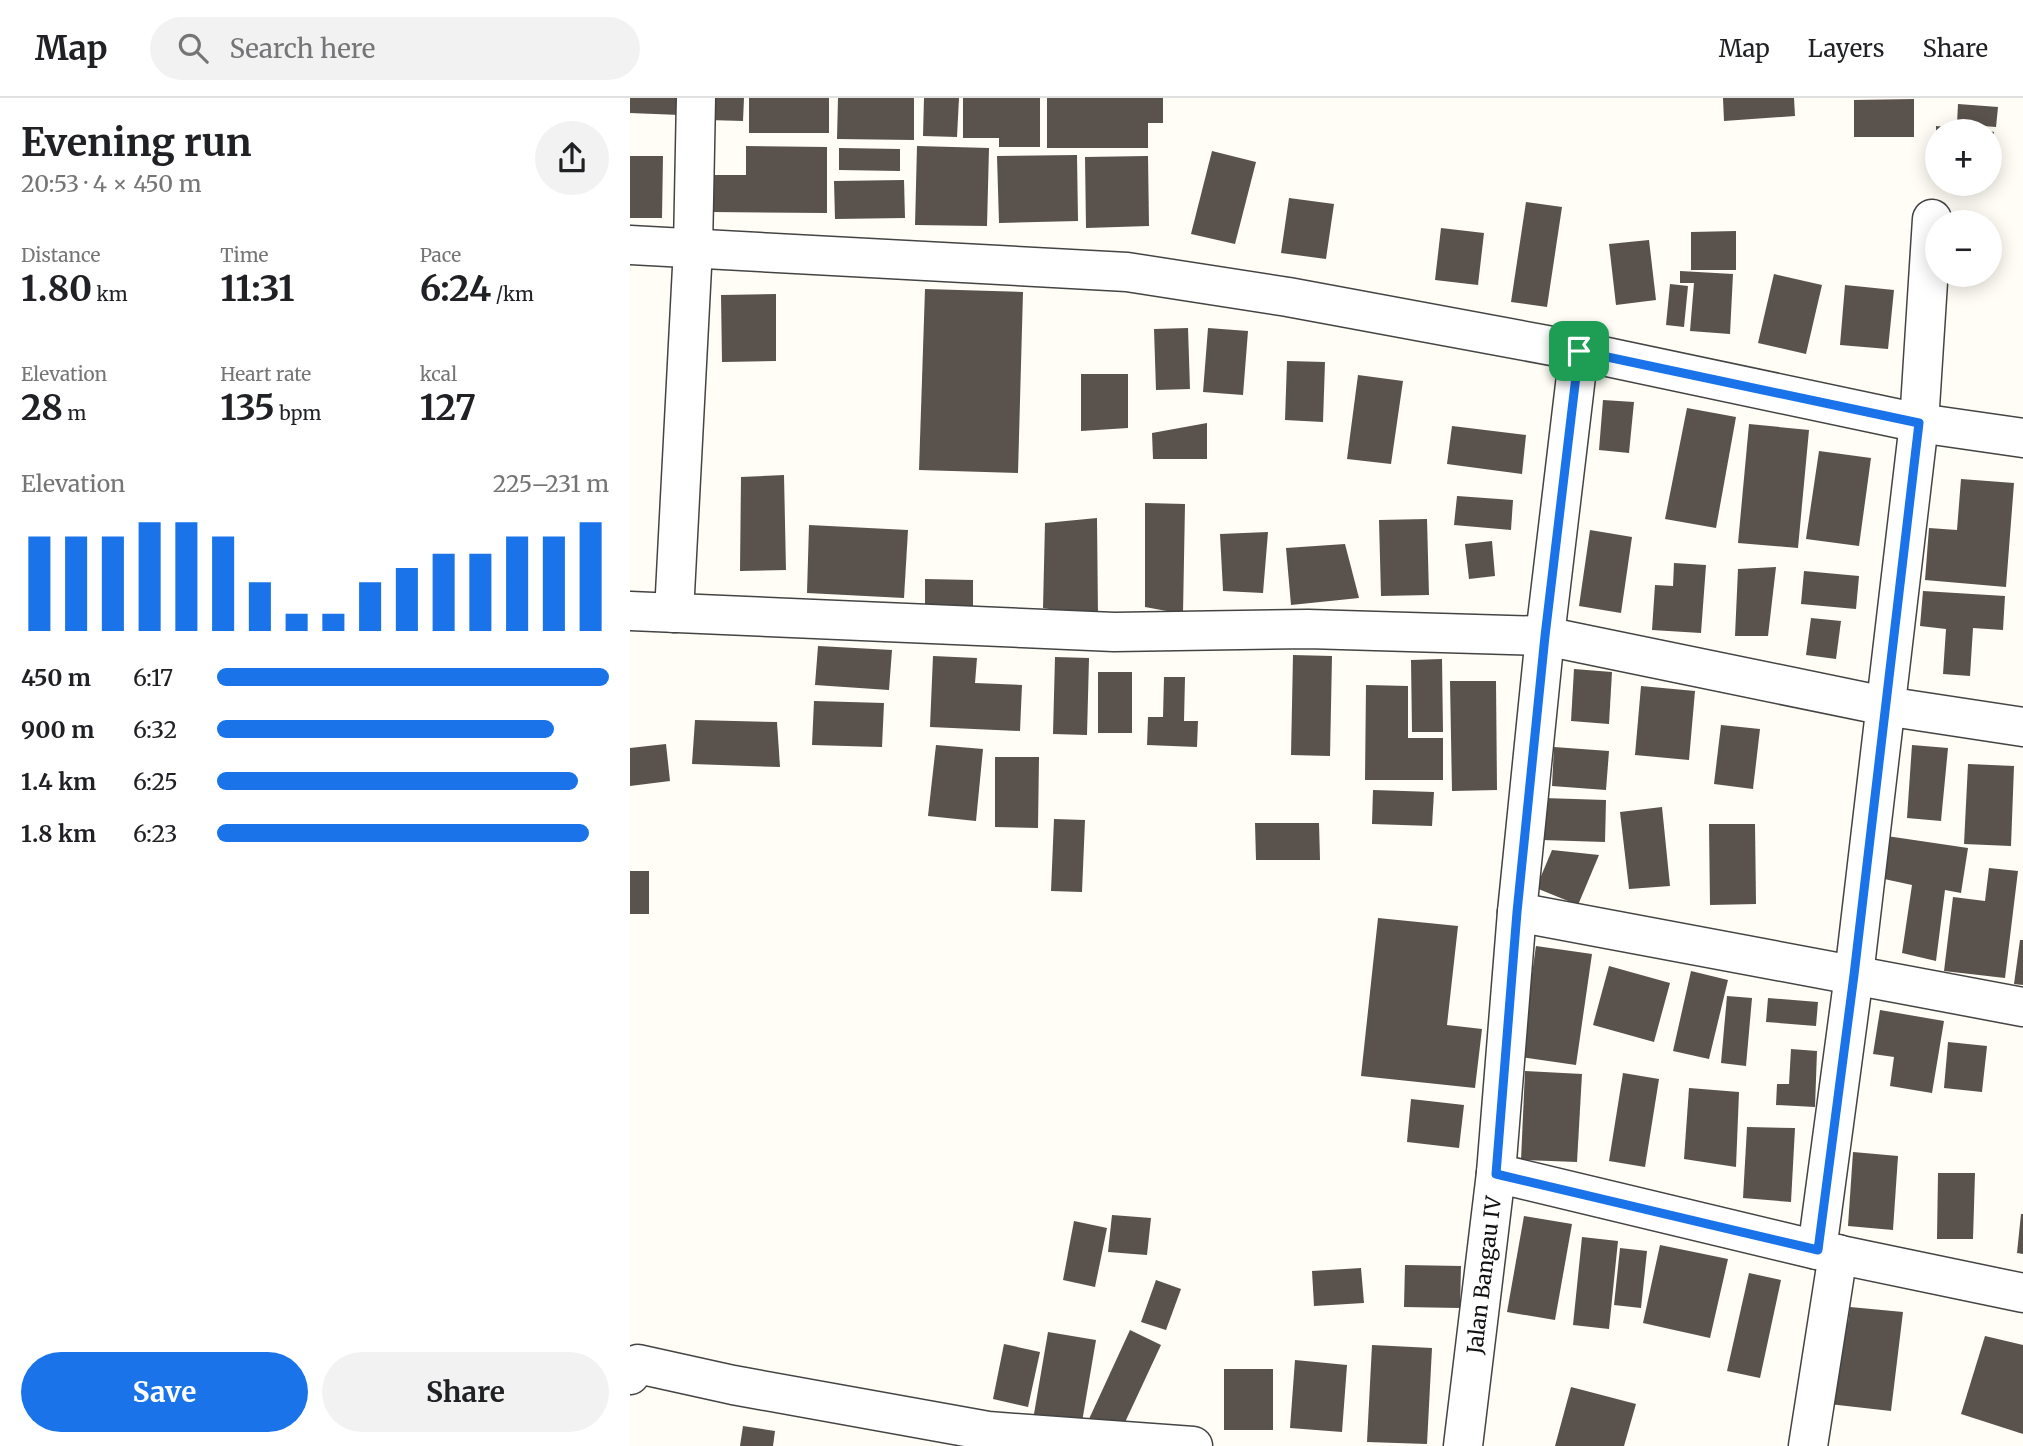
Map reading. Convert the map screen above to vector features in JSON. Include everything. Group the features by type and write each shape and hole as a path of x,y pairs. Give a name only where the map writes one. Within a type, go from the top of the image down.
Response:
{"street":[{"path":"674,612 693,248 696,98"},
{"path":"630,245 1127,272 1289,297 1579,351 1919,423 2023,438"},
{"path":"1808,1446 1854,975 1919,423 1927,287"},
{"name":"Jalan Bangau IV","path":"1463,1446 1496,1174 1517,912 1545,636 1579,351"},
{"path":"630,611 1114,632 1308,629 1545,636 1885,706 2023,727"},
{"path":"1517,912 2023,1007"},
{"path":"1496,1174 1828,1252 2023,1293"},
{"path":"633,1358 733,1385 988,1431 1193,1446"}],"building":[{"path":"630,98 680,98 680,115 630,113"},
{"path":"709,98 744,98 743,121 708,120"},
{"path":"749,98 829,98 829,133 749,133"},
{"path":"838,98 914,98 914,140 837,139"},
{"path":"924,98 959,98 957,137 923,136"},
{"path":"963,98 1040,98 1040,147 999,147 999,138 963,138"},
{"path":"1047,98 1163,98 1163,123 1148,123 1148,148 1047,148"},
{"path":"1723,98 1794,98 1795,116 1724,121"},
{"path":"1914,99 1914,137 1854,137 1854,100"},
{"path":"1958,104 1998,107 1997,119 1957,119"},
{"path":"746,146 827,147 827,213 710,212 710,175 746,175"},
{"path":"917,146 989,148 987,226 915,225"},
{"path":"839,148 900,149 900,171 839,170"},
{"path":"1212,151 1256,162 1235,244 1191,234"},
{"path":"1077,155 1078,221 999,223 997,156"},
{"path":"630,156 663,156 662,218 630,218"},
{"path":"1148,156 1149,226 1086,228 1085,157"},
{"path":"904,180 905,218 835,219 834,181"},
{"path":"1289,198 1334,204 1326,259 1281,253"},
{"path":"1526,202 1562,207 1547,307 1511,302"},
{"path":"1441,228 1484,233 1478,285 1435,280"},
{"path":"1736,231 1736,270 1691,270 1691,232"},
{"path":"1649,240 1656,300 1616,305 1609,244"},
{"path":"1680,271 1733,274 1730,334 1690,331 1694,283 1680,283"},
{"path":"1774,274 1822,285 1806,354 1758,343"},
{"path":"1670,284 1688,286 1684,327 1666,325"},
{"path":"1845,285 1894,290 1888,349 1840,345"},
{"path":"925,289 1023,292 1018,473 919,470"},
{"path":"776,294 776,361 722,362 721,295"},
{"path":"1188,328 1190,389 1156,390 1154,329"},
{"path":"1208,328 1248,331 1243,395 1203,392"},
{"path":"1287,361 1325,362 1323,422 1285,420"},
{"path":"1081,374 1128,374 1128,428 1081,431"},
{"path":"1358,375 1403,381 1391,464 1347,459"},
{"path":"1603,400 1634,402 1629,453 1599,450"},
{"path":"1687,408 1736,417 1716,528 1665,519"},
{"path":"1207,423 1207,459 1153,459 1152,433"},
{"path":"1749,424 1809,430 1798,548 1738,543"},
{"path":"1452,426 1526,435 1522,474 1447,464"},
{"path":"1819,451 1871,458 1859,546 1806,539"},
{"path":"784,475 786,570 740,571 741,477"},
{"path":"1961,479 2014,483 2006,587 1925,580 1929,528 1957,530"},
{"path":"1457,496 1513,500 1511,530 1454,525"},
{"path":"1145,503 1185,504 1183,614 1145,607"},
{"path":"1097,518 1098,617 1043,608 1045,523"},
{"path":"1427,519 1429,595 1381,596 1379,520"},
{"path":"809,525 908,530 904,598 807,593"},
{"path":"1590,530 1632,537 1621,613 1579,606"},
{"path":"1268,532 1263,593 1223,591 1220,534"},
{"path":"1492,541 1495,576 1469,579 1465,544"},
{"path":"1345,544 1359,598 1291,605 1286,548"},
{"path":"1674,563 1706,565 1701,633 1652,630 1655,585 1673,586"},
{"path":"1776,567 1768,636 1735,636 1738,569"},
{"path":"1804,571 1859,576 1856,609 1801,604"},
{"path":"925,579 973,580 973,610 925,610"},
{"path":"1923,591 2005,596 2003,630 1973,628 1970,676 1943,674 1946,629 1920,626"},
{"path":"1811,618 1841,621 1836,659 1806,655"},
{"path":"818,646 892,650 889,690 815,685"},
{"path":"1293,655 1332,656 1330,756 1291,755"},
{"path":"933,656 977,658 975,683 1022,685 1020,731 930,727"},
{"path":"1055,657 1089,658 1087,735 1053,734"},
{"path":"1442,659 1443,732 1412,732 1411,660"},
{"path":"1574,669 1612,672 1609,724 1571,721"},
{"path":"1098,672 1132,672 1132,733 1098,733"},
{"path":"1164,677 1185,677 1184,721 1198,721 1197,747 1147,745 1148,717 1163,717"},
{"path":"1450,681 1496,681 1497,790 1452,791"},
{"path":"1366,685 1408,686 1408,738 1443,738 1443,780 1365,780"},
{"path":"1641,686 1695,691 1689,760 1635,755"},
{"path":"814,701 884,703 882,747 812,745"},
{"path":"695,720 777,722 780,767 692,764"},
{"path":"1721,725 1760,729 1753,789 1714,784"},
{"path":"666,744 670,781 630,786 630,748"},
{"path":"936,745 983,749 976,821 928,816"},
{"path":"1912,745 1948,748 1941,821 1907,818"},
{"path":"1554,747 1609,751 1606,790 1552,786"},
{"path":"995,757 1039,757 1038,828 995,827"},
{"path":"1968,764 2014,766 2011,846 1964,844"},
{"path":"1373,790 1434,792 1432,826 1372,824"},
{"path":"1543,798 1606,800 1605,842 1542,840"},
{"path":"1662,807 1670,886 1629,889 1620,812"},
{"path":"1054,819 1085,820 1082,892 1051,891"},
{"path":"1255,823 1319,823 1320,860 1256,860"},
{"path":"1709,824 1755,824 1756,904 1710,905"},
{"path":"1880,835 1968,848 1961,893 1945,890 1936,961 1902,953 1912,885 1875,877"},
{"path":"1552,850 1599,855 1578,905 1536,888"},
{"path":"1989,868 2018,871 2005,978 1944,971 1953,897 1985,901"},
{"path":"630,871 649,871 649,914 630,914"},
{"path":"1378,918 1458,926 1447,1025 1482,1029 1475,1088 1361,1076"},
{"path":"2020,940 2023,940 2023,985 2014,984"},
{"path":"1536,946 1592,954 1576,1065 1520,1057"},
{"path":"1609,966 1670,983 1654,1042 1593,1025"},
{"path":"1691,971 1728,980 1709,1059 1673,1051"},
{"path":"1727,996 1752,998 1746,1066 1721,1063"},
{"path":"1768,998 1818,1002 1816,1026 1766,1022"},
{"path":"1880,1010 1944,1021 1932,1093 1890,1086 1894,1057 1873,1054"},
{"path":"1948,1042 1987,1046 1982,1092 1944,1088"},
{"path":"1791,1049 1817,1051 1815,1107 1776,1105 1777,1084 1789,1084"},
{"path":"1525,1071 1582,1074 1577,1162 1521,1160"},
{"path":"1623,1073 1659,1079 1645,1167 1609,1161"},
{"path":"1689,1088 1739,1092 1736,1167 1684,1159"},
{"path":"1411,1099 1464,1105 1459,1148 1407,1142"},
{"path":"1747,1127 1795,1128 1791,1202 1743,1198"},
{"path":"1853,1152 1898,1156 1893,1230 1848,1226"},
{"path":"1938,1173 1975,1173 1973,1239 1937,1239"},
{"path":"2023,1214 2023,1254 2017,1253"},
{"path":"1112,1215 1151,1218 1147,1255 1108,1252"},
{"path":"1524,1216 1572,1224 1555,1320 1507,1312"},
{"path":"1074,1221 1107,1228 1095,1287 1063,1280"},
{"path":"1582,1237 1618,1241 1609,1329 1573,1325"},
{"path":"1660,1245 1728,1259 1710,1338 1643,1323"},
{"path":"1620,1248 1647,1251 1641,1308 1614,1305"},
{"path":"1405,1265 1461,1266 1460,1308 1404,1307"},
{"path":"1361,1268 1364,1303 1314,1306 1312,1271"},
{"path":"1749,1273 1781,1280 1760,1378 1727,1371"},
{"path":"1156,1280 1181,1289 1166,1330 1141,1322"},
{"path":"1850,1307 1903,1312 1891,1411 1820,1403 1830,1320 1848,1322"},
{"path":"1130,1330 1161,1345 1120,1433 1089,1419"},
{"path":"1048,1332 1096,1340 1082,1422 1034,1414"},
{"path":"1985,1336 2023,1345 2023,1434 1961,1414"},
{"path":"1004,1344 1040,1352 1028,1407 993,1399"},
{"path":"1372,1345 1432,1348 1427,1444 1367,1442"},
{"path":"1295,1360 1347,1365 1342,1432 1290,1428"},
{"path":"1224,1369 1273,1369 1273,1430 1224,1430"},
{"path":"1571,1387 1636,1404 1624,1446 1555,1446"},
{"path":"743,1426 775,1431 773,1446 740,1446"}],"route":[{"path":"1579,351 1919,423 1854,975 1818,1250 1496,1174 1517,912 1545,636 1579,351"}]}
